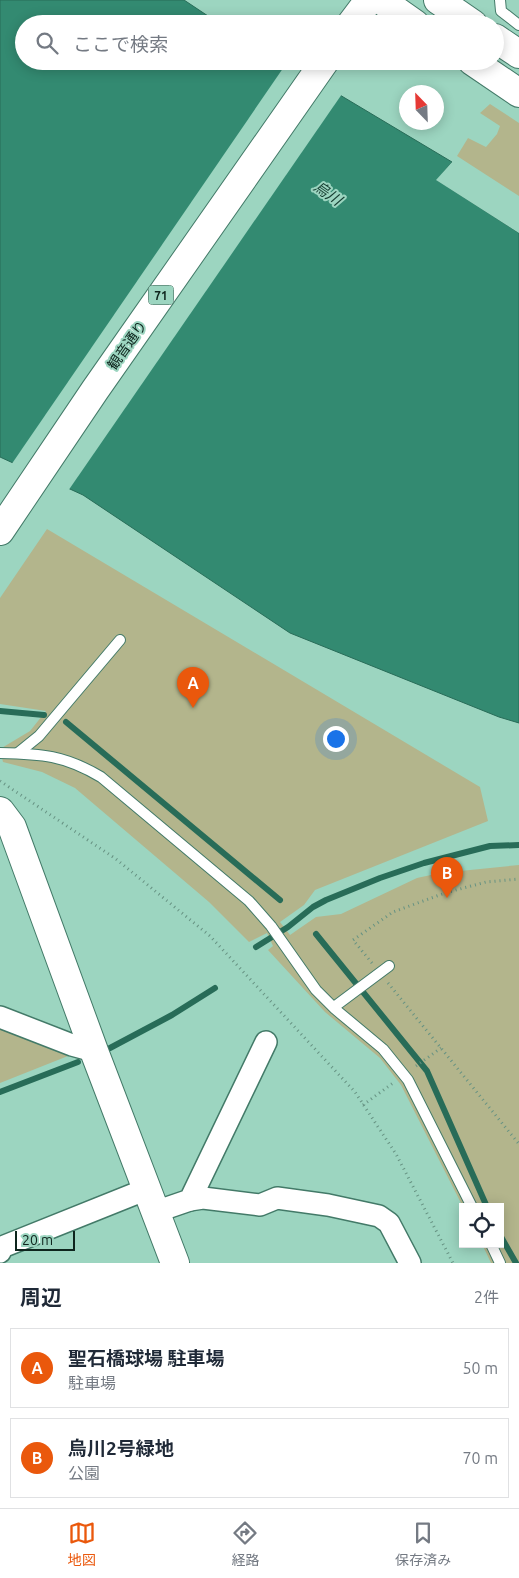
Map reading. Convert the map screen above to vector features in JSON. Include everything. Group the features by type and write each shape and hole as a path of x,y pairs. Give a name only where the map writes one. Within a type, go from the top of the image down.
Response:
{"main road":[{"path":"381,0 402,15"},
{"path":"438,0 460,15"},
{"path":"504,44 519,54"},
{"name":"観音通り","path":"0,531 95,390 319,70"},
{"path":"485,70 519,93"},
{"path":"0,811 12,827 94,1051 175,1263"}],"street":[{"path":"0,1017 72,1046 94,1051"},
{"path":"190,1200 266,1042"},
{"path":"1,1246 151,1201 203,1198 260,1205 277,1198 328,1205 379,1216 389,1223 410,1263"}],"lane":[{"path":"500,0 501,11 519,25"},
{"path":"18,753 39,736 120,640"},
{"path":"0,753 35,753 82,765 101,777 249,901 271,926 316,990 383,1049 408,1080 470,1203"},
{"path":"334,1007 389,966"},
{"path":"493,1248 500,1263"}],"path":[{"path":"0,781 116,859 210,936 355,1092 396,1154 453,1263"},
{"path":"519,879 486,882 445,893 393,912 353,940 519,1144"},
{"path":"363,1105 390,1085"}],"shaded area":[{"path":"490,104 519,123 519,196 457,156 468,138 486,147 497,134 500,126 480,113"},
{"path":"47,529 480,787 488,821 315,890 304,905 280,922 290,935 316,917 341,914 417,878 440,873 519,865 519,1263 491,1263 484,1248 504,1248 504,1203 461,1203 401,1085 380,1058 325,1012 268,950 273,946 267,933 249,942 209,902 75,788 42,772 3,762 0,749 30,731 46,711 0,704 0,598"},
{"path":"0,1029 68,1056 0,1083"}],"water":[{"name":"烏川","path":"0,0 184,0 206,15 15,15 15,70 298,70 452,162 437,180 519,233 519,723 499,717 290,633 83,495 0,457"}],"pier":[{"path":"282,70 303,70 342,94 68,491 11,465"},
{"path":"454,160 454,163 440,179 519,231 519,233 436,180"}],"waterway":[{"path":"0,711 44,715"},
{"path":"66,722 280,900"},
{"path":"256,947 288,927 313,907 380,878 424,863 490,846 519,845"},
{"path":"316,934 427,1071 485,1203"},
{"path":"110,1048 172,1015 215,988"},
{"path":"0,1092 78,1062"},
{"path":"504,1242 516,1263"}],"place":[{"name":"聖石橋球場 駐車場","path":"193,708"},
{"name":"烏川2号緑地","path":"447,898"}]}
